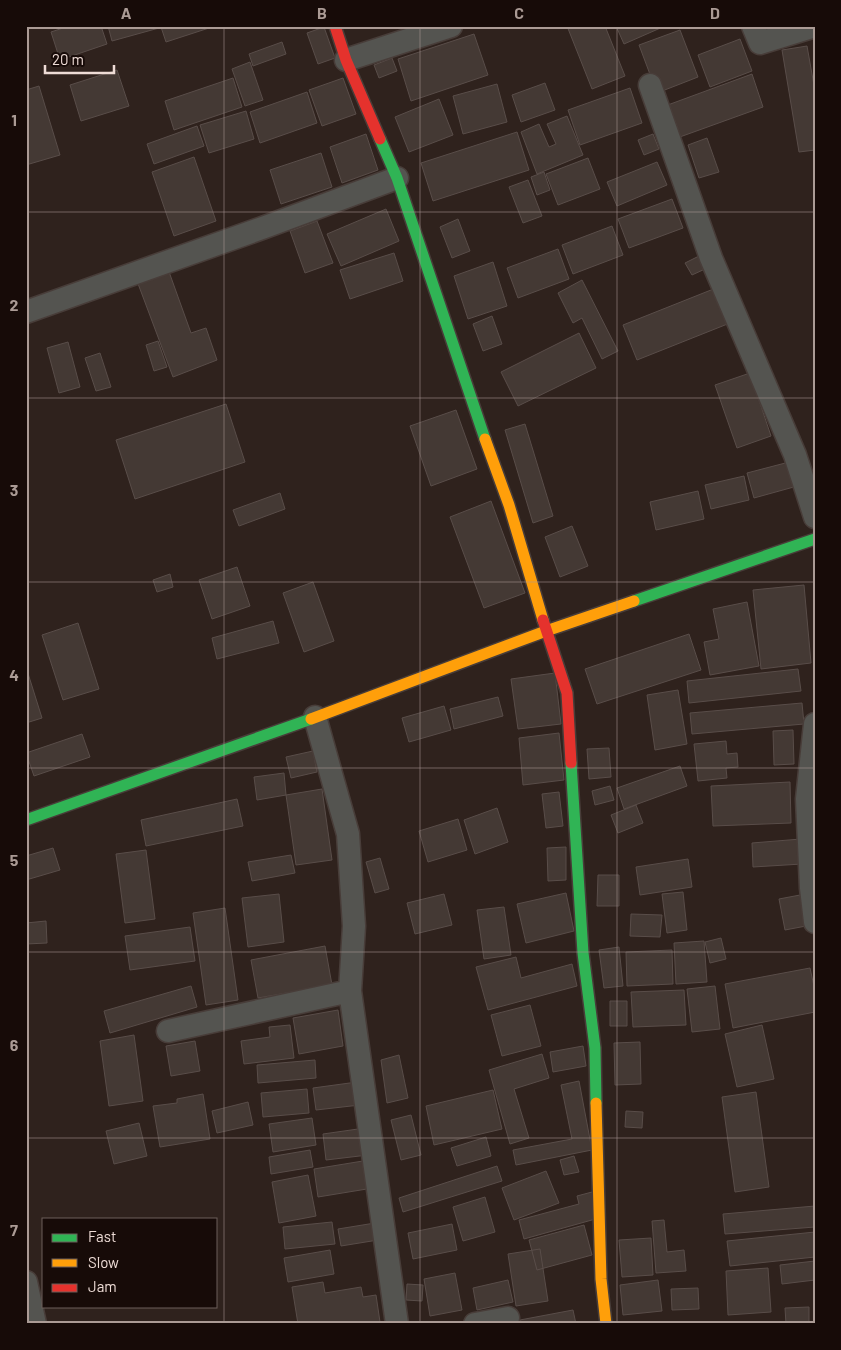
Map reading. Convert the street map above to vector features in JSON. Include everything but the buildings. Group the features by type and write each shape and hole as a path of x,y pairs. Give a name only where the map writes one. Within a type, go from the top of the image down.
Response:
{"street":[{"path":"335,26 346,60 397,178 436,291 470,399 509,505 546,631 567,693 583,953 595,1048 601,1278 606,1324"},
{"path":"346,60 451,26"},
{"path":"754,26 760,43 815,26"},
{"path":"650,85 711,258 796,455 815,517"},
{"path":"26,312 397,178"},
{"path":"26,820 315,717 546,631 815,539"},
{"path":"315,717 348,834 354,926 350,991 397,1324"},
{"path":"815,724 811,800 811,888 815,922"},
{"path":"168,1031 350,991"},
{"path":"26,1282 35,1324"},
{"path":"475,1324 508,1318"}],"traffic: fast":[{"path":"380,139 397,178 485,439"},
{"path":"634,601 815,539"},
{"path":"26,820 311,719"},
{"path":"571,763 583,953 595,1048 596,1103"}],"traffic: slow":[{"path":"485,439 509,505 543,620"},
{"path":"311,719 546,631 634,601"},
{"path":"596,1103 601,1279 606,1324"}],"traffic: jam":[{"path":"335,26 346,60 380,139"},
{"path":"543,620 567,693 571,763"}]}
